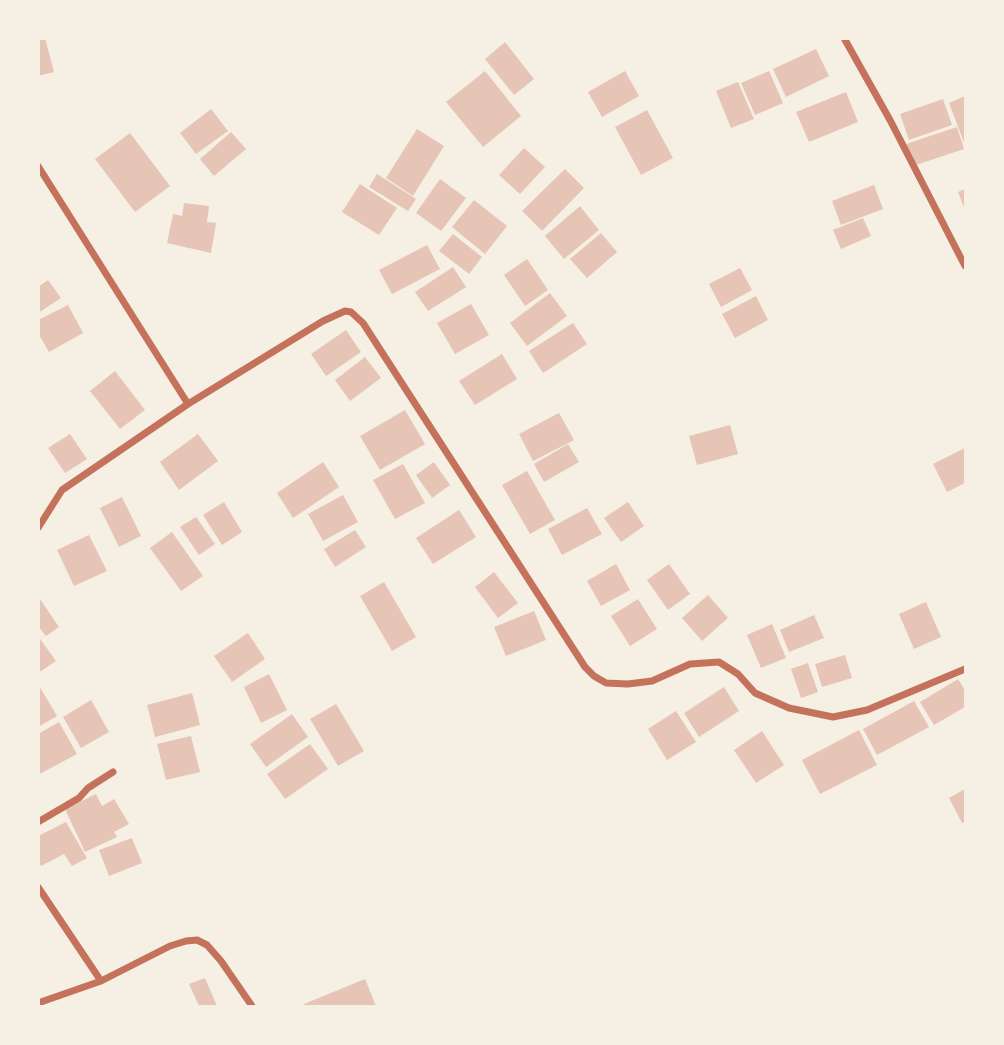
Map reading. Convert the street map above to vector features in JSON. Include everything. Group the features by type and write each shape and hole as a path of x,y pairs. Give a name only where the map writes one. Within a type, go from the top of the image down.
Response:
{"street":[{"path":"844,38 890,120 965,266"},
{"path":"38,166 188,404"},
{"path":"38,528 62,490 188,404 323,321 345,311 351,312 363,323 585,667 594,676 606,682 628,684 652,681 690,664 719,662 737,674 755,693 789,708 833,717 867,710 965,669"},
{"path":"38,822 79,798 88,788 113,772"},
{"path":"38,887 102,981"},
{"path":"38,1003 102,981 170,946 197,940 207,945 221,961 252,1006"}],"building":[{"path":"38,38 45,38 54,72 38,76"},
{"path":"505,42 534,79 514,95 485,59"},
{"path":"816,49 829,76 786,97 773,69"},
{"path":"485,71 521,116 483,147 446,102"},
{"path":"625,71 639,96 602,117 588,92"},
{"path":"769,71 783,103 755,115 741,83"},
{"path":"738,82 754,119 731,128 716,91"},
{"path":"846,92 858,122 809,142 796,112"},
{"path":"965,96 965,145 949,103"},
{"path":"943,99 952,125 909,140 900,114"},
{"path":"211,109 228,131 196,154 180,133"},
{"path":"647,110 673,158 641,175 615,127"},
{"path":"957,127 964,149 913,166 906,144"},
{"path":"417,129 444,146 413,196 386,178"},
{"path":"231,132 246,149 214,176 200,159"},
{"path":"130,133 170,186 135,212 95,159"},
{"path":"524,148 545,167 520,194 499,175"},
{"path":"565,169 584,188 542,231 522,211"},
{"path":"377,174 416,199 408,211 369,187"},
{"path":"440,179 466,198 441,231 416,213"},
{"path":"360,184 397,208 379,235 342,212"},
{"path":"874,185 883,209 841,225 832,201"},
{"path":"965,189 965,210 958,192"},
{"path":"474,200 507,226 485,254 452,227"},
{"path":"184,203 209,206 207,222 216,223 211,253 167,243 173,214 182,216"},
{"path":"580,206 599,230 564,259 545,236"},
{"path":"863,218 871,236 841,249 833,230"},
{"path":"601,233 617,252 587,278 570,259"},
{"path":"453,234 482,257 469,274 439,251"},
{"path":"427,245 440,269 392,294 379,270"},
{"path":"527,259 548,290 525,306 504,275"},
{"path":"453,267 466,287 428,311 415,292"},
{"path":"740,268 752,290 721,307 709,284"},
{"path":"48,280 61,298 38,313 38,287"},
{"path":"550,293 567,316 527,346 510,323"},
{"path":"756,296 768,320 735,338 722,314"},
{"path":"471,304 489,335 455,354 437,323"},
{"path":"68,305 83,333 49,352 38,333 38,320"},
{"path":"573,323 587,344 543,373 529,351"},
{"path":"346,330 361,352 326,376 311,354"},
{"path":"502,354 517,379 475,405 459,381"},
{"path":"365,357 381,378 350,401 335,380"},
{"path":"115,371 145,410 120,429 90,391"},
{"path":"405,410 425,444 380,470 360,436"},
{"path":"559,413 574,440 533,461 519,434"},
{"path":"730,425 738,454 697,465 689,436"},
{"path":"70,434 87,459 65,473 48,448"},
{"path":"198,434 218,461 179,490 160,462"},
{"path":"568,444 579,462 544,482 534,464"},
{"path":"965,448 965,483 947,492 933,464"},
{"path":"323,462 339,487 293,518 277,493"},
{"path":"434,462 450,485 432,498 416,475"},
{"path":"403,464 425,503 395,519 373,480"},
{"path":"527,471 555,520 530,534 502,485"},
{"path":"343,495 358,522 323,541 308,514"},
{"path":"122,497 141,536 119,547 100,508"},
{"path":"224,502 242,532 222,545 203,515"},
{"path":"628,502 644,526 621,542 604,518"},
{"path":"587,508 602,534 562,555 548,529"},
{"path":"459,510 476,537 433,564 416,538"},
{"path":"196,517 215,544 199,555 180,527"},
{"path":"355,530 366,547 335,567 324,549"},
{"path":"172,532 203,576 181,591 150,548"},
{"path":"89,535 107,571 74,586 57,550"},
{"path":"616,564 630,590 601,606 587,581"},
{"path":"669,564 690,594 668,610 647,580"},
{"path":"494,572 518,603 498,618 475,587"},
{"path":"384,582 416,637 392,651 360,596"},
{"path":"708,595 728,618 702,641 682,618"},
{"path":"38,596 59,627 46,636 38,626"},
{"path":"638,599 657,629 630,646 611,616"},
{"path":"926,602 941,637 914,649 899,614"},
{"path":"534,611 546,640 506,656 494,627"},
{"path":"814,615 824,638 789,652 780,630"},
{"path":"772,624 786,658 761,668 747,635"},
{"path":"248,633 265,659 232,682 214,656"},
{"path":"38,636 56,661 38,673"},
{"path":"845,655 852,678 822,687 815,664"},
{"path":"808,663 818,692 801,698 791,669"},
{"path":"269,674 287,710 261,723 244,687"},
{"path":"958,679 965,690 965,707 934,725 920,702"},
{"path":"38,684 57,716 38,727"},
{"path":"724,687 739,711 699,737 684,713"},
{"path":"192,693 200,725 155,737 147,705"},
{"path":"91,700 109,732 81,748 63,717"},
{"path":"914,701 929,727 877,755 863,729"},
{"path":"336,704 364,751 338,766 310,719"},
{"path":"676,711 696,742 667,760 648,729"},
{"path":"292,714 308,737 266,767 250,744"},
{"path":"59,722 77,754 38,775 38,734"},
{"path":"859,730 877,765 820,794 802,760"},
{"path":"762,731 784,765 756,783 734,750"},
{"path":"191,736 200,772 166,780 157,744"},
{"path":"310,744 328,769 285,799 267,774"},
{"path":"965,789 965,821 962,823 949,798"},
{"path":"96,794 102,806 114,799 129,824 114,832 117,837 85,852 65,809"},
{"path":"66,822 87,858 72,866 64,854 41,866 38,860 38,836"},
{"path":"132,838 142,863 109,876 99,850"},
{"path":"205,978 217,1006 199,1006 189,984"},
{"path":"365,979 376,1006 304,1004"}]}
